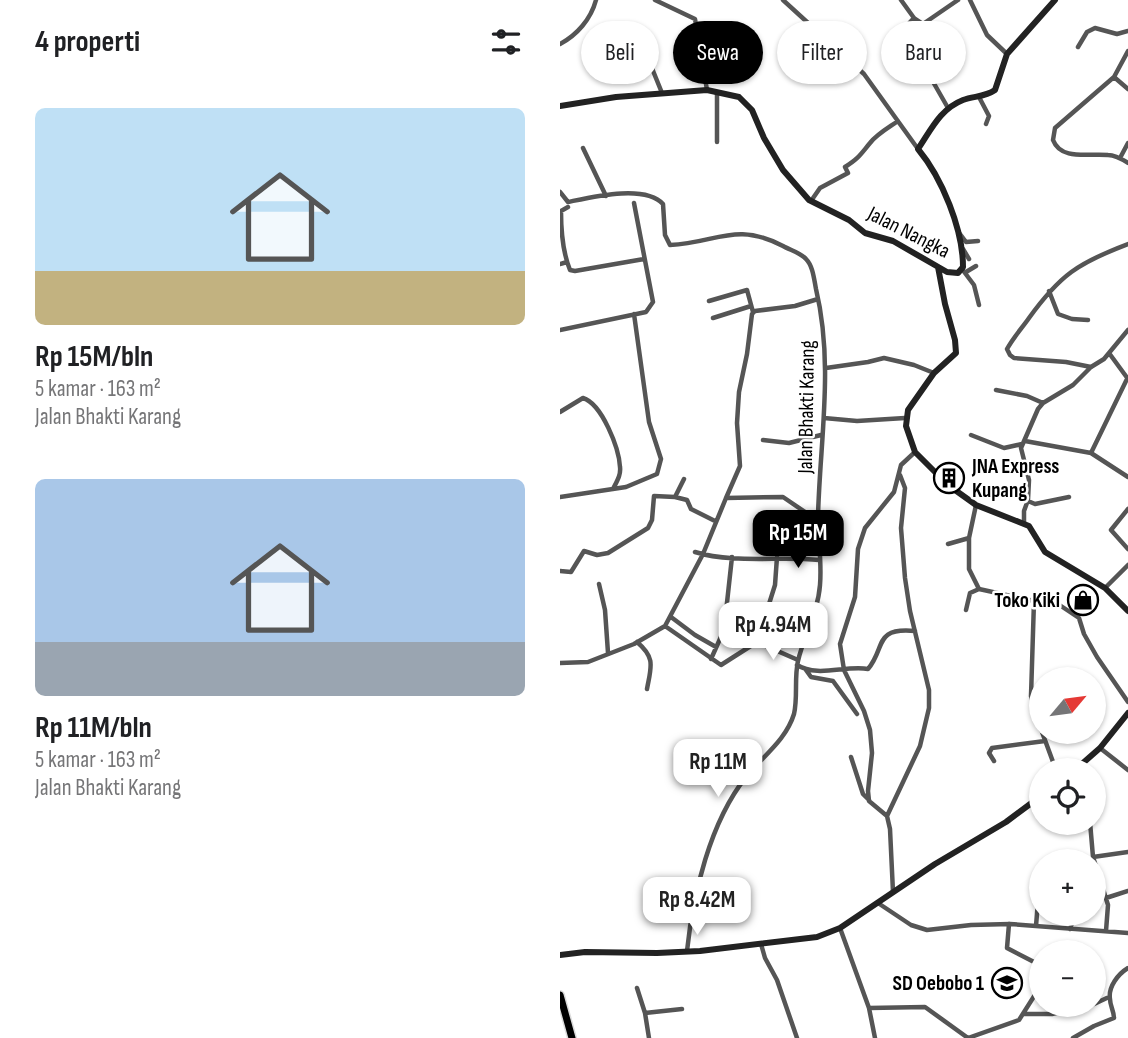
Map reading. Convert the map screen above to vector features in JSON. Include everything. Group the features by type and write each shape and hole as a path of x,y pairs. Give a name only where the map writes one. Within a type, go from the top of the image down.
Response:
{"main road":[{"path":"560,995 572,1038"}],"street":[{"path":"560,44 578,31 596,0"},
{"path":"655,0 695,19 707,90"},
{"path":"783,0 864,74 918,149 948,108 965,99 979,97 995,90 1007,54 1055,0"},
{"path":"901,0 914,18 923,24 958,0"},
{"path":"970,0 987,36 1007,54"},
{"path":"911,21 914,18"},
{"path":"1077,47 1087,32 1095,28 1117,34 1128,31"},
{"path":"1128,51 1114,77 1055,128 1052,140 1059,150 1064,152 1075,155 1107,155 1128,163"},
{"path":"1114,77 1128,89"},
{"path":"658,84 662,94"},
{"path":"934,84 948,108"},
{"name":"Jalan Nangka","path":"560,106 707,90 732,94 745,101 783,170 797,189 811,201 849,220 865,233 893,241 938,267 953,273 964,271 959,233 942,190 918,149"},
{"path":"717,92 717,142"},
{"path":"979,97 989,116 986,124"},
{"path":"811,201 820,188 848,173 845,167 863,154 868,144 878,135 898,121"},
{"path":"1120,159 1128,143"},
{"path":"583,148 606,196"},
{"name":"Jalan Bhakti Karang","path":"560,192 569,202 635,192 661,200 664,207 666,240 670,245 730,234 747,233 765,237 807,260 824,332 826,368 818,516 818,597 798,662 795,707 780,741 747,776 736,792 704,863 694,899 687,951"},
{"path":"560,330 646,312 653,302 634,203"},
{"path":"568,207 561,211 570,270 644,259"},
{"path":"959,233 966,242 978,241"},
{"path":"1091,367 1010,355 1008,347 1049,290 1082,264 1128,244"},
{"path":"962,248 969,259"},
{"path":"560,264 567,262"},
{"path":"976,266 964,271 974,285 979,306"},
{"path":"938,267 956,349 952,359 934,373 908,410 905,418 907,434 915,452 948,485 976,505 1024,523 1033,531 1045,552 1105,588 1128,611"},
{"path":"560,663 588,662 637,642 665,626 703,554 740,466 737,423 739,391 753,312 747,290 709,301"},
{"path":"1049,290 1058,314 1072,319 1088,320"},
{"path":"753,312 795,306 818,299"},
{"path":"713,318 751,306"},
{"path":"560,497 637,483 657,474 662,459 649,422 634,314"},
{"path":"1024,523 1029,480 1021,453 1043,403 1073,386 1091,367 1110,353 1128,330"},
{"path":"1091,453 1128,379 1110,353"},
{"path":"826,368 884,358 934,373"},
{"path":"996,390 1027,396 1043,403"},
{"path":"560,412 583,398 588,399 602,415 613,437 620,467 619,478 613,488"},
{"path":"824,418 857,421 905,418"},
{"path":"763,440 792,443 821,435"},
{"path":"971,435 1004,448 1024,442 1091,453 1128,477"},
{"path":"869,801 872,753 870,730 844,670 840,644 855,597 855,573 861,538 871,519 894,492 904,460 915,452"},
{"path":"887,816 916,757 929,708 928,677 910,611 901,542 905,491 900,475"},
{"path":"675,496 684,479"},
{"path":"560,571 571,572 584,551 597,555 608,553 648,528 652,520 654,496 675,496 687,500 691,509 715,521"},
{"path":"726,498 783,497 805,513 818,516"},
{"path":"1028,502 1035,504 1069,497"},
{"path":"976,505 969,538 969,569 979,589"},
{"path":"1128,509 1111,530 1128,550"},
{"path":"948,544 969,538"},
{"path":"695,552 732,557 820,560"},
{"path":"710,659 724,630 732,557"},
{"path":"665,626 721,665 757,642 775,585 777,557"},
{"path":"1105,588 1128,565"},
{"path":"599,584 605,610 608,653"},
{"path":"966,610 970,593 979,589 1034,601 1055,602 1079,618 1084,634 1097,657 1128,702"},
{"path":"1032,667 1034,601"},
{"path":"671,617 716,647"},
{"path":"806,670 844,670 858,667 868,669 883,638 897,631 915,631"},
{"path":"637,642 650,654 647,690"},
{"path":"757,642 798,662 811,677 833,681 857,714"},
{"path":"1090,758 1127,717"},
{"path":"994,761 989,753 992,748 1029,743"},
{"path":"1100,748 1128,770"},
{"path":"851,757 863,794 887,816 893,892"},
{"path":"560,955 584,952 687,951 817,937 840,928 1029,805"},
{"path":"1106,855 1128,852"},
{"path":"1107,898 1128,891"},
{"path":"1106,895 1109,913 1106,930"},
{"path":"878,903 920,929 1029,926"},
{"path":"869,1008 925,1007 968,1038 1013,1023 1025,1014 1038,990 1040,971 1034,962 1007,947 1009,925"},
{"path":"1036,926 1128,933"},
{"path":"840,928 869,1008 875,1038"},
{"path":"761,944 797,1038"},
{"path":"1073,1038 1114,1018 1109,998 1114,983 1128,968"},
{"path":"637,988 649,1038"},
{"path":"645,1013 682,1009"}],"place":[{"name":"JNA Express Kupang","path":"949,478"},
{"name":"Toko Kiki","path":"1083,600"},
{"name":"SD Oebobo 1","path":"1007,983"}]}
